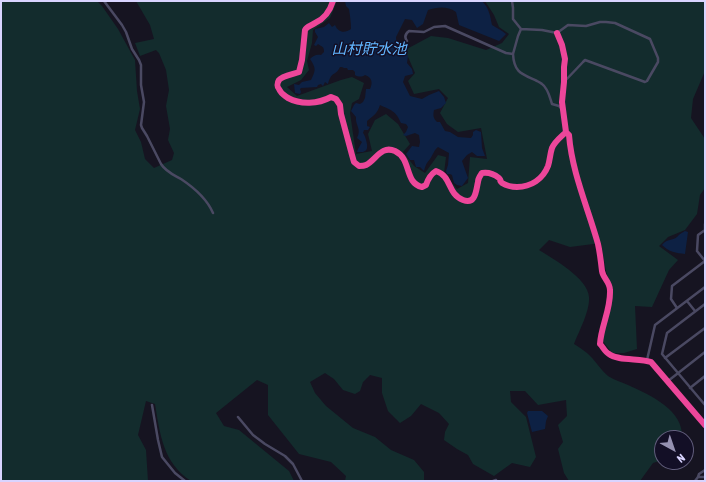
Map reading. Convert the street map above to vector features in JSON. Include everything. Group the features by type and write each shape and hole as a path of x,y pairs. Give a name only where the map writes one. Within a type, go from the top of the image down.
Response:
{"street":[{"path":"104,1 122,25 132,49 141,65 141,85 144,102 141,125 142,128 166,171 183,180 202,196 210,206 212,213"},
{"path":"333,1 323,18 307,27 305,30 302,60 299,72 280,79 278,86 279,91 283,95 295,101 308,103 320,102 331,97 336,99 340,105 354,162 359,166 365,166 382,152 394,150 405,160 412,182 417,186 422,187 426,185 433,173 438,171 447,179 455,196 461,200 467,201 472,200 474,197 478,181 482,173 490,173 498,178 502,183 509,186 521,187 532,184 538,180 544,174 548,165 552,147 566,132"},
{"path":"512,1 513,19 522,29 542,30 557,33 568,25 586,26 606,22 615,24 650,39 658,58 658,62 645,82 585,60 564,82"},
{"path":"407,41 405,38 409,31 424,32 434,27 442,26 506,53 514,54"},
{"path":"522,29 518,36 514,54 516,67 520,73 543,84 549,94 552,104 559,106 564,110"},
{"path":"557,33 562,45 565,59 562,102 566,132 569,135 576,174 598,245 601,257 602,274 608,282 610,290 607,314 600,344 610,356 647,360 651,362 705,425"},
{"path":"677,308 671,299 672,288 705,262 697,250 698,235 705,229 705,224"},
{"path":"647,360 655,325 705,287"},
{"path":"687,301 695,311"},
{"path":"704,403 662,354 667,333 705,304"},
{"path":"665,358 705,328"},
{"path":"668,381 705,352"},
{"path":"690,388 705,376"},
{"path":"152,405 162,457 174,473 185,481"},
{"path":"238,417 253,435 285,456 293,464 302,481"},
{"path":"701,420 705,417"},
{"path":"696,481 699,474 705,470"},
{"path":"698,477 705,477"}],"green space":[{"path":"1,1 97,1 102,6 118,29 135,60 140,109 135,130 141,142 145,159 154,168 172,160 174,153 168,140 170,129 166,106 169,90 166,70 159,53 156,50 140,56 135,43 154,39 150,25 136,1 337,1 330,18 313,30 312,43 307,61 309,70 301,80 287,87 297,96 352,77 364,83 359,99 352,103 350,113 356,154 372,151 368,134 375,120 386,114 398,124 410,144 403,152 414,166 425,173 438,155 446,157 444,173 457,189 468,183 470,157 487,159 481,128 458,132 447,124 440,113 448,98 439,89 414,94 408,81 415,73 405,50 431,36 448,38 486,50 502,43 509,34 499,27 494,15 485,1 705,1 705,71 693,99 691,118 705,139 705,188 700,195 697,214 685,230 668,237 659,246 678,260 669,270 652,307 635,306 637,349 624,353 612,353 602,340 609,313 611,286 606,271 601,243 570,247 549,240 539,250 569,270 583,283 587,290 589,297 588,308 574,344 587,353 608,376 655,399 664,405 678,419 681,430 654,430 654,463 640,481 569,481 564,473 558,449 563,442 558,425 567,416 566,400 538,405 525,391 510,391 511,402 526,417 536,457 530,467 512,463 494,476 473,464 468,455 444,440 445,432 449,424 439,413 421,404 411,416 400,423 388,411 382,393 382,378 370,375 363,382 360,391 355,394 343,390 334,379 325,373 310,382 315,393 326,406 353,428 375,437 391,450 414,460 424,472 424,481 345,481 346,476 331,462 299,454 268,415 268,385 257,380 216,413 224,426 239,430 289,471 294,481 191,481 174,466 164,447 155,404 146,401 138,435 146,450 148,481 1,481"}],"water":[{"name":"山村貯水池","path":"345,1 482,1 488,9 492,25 506,34 499,41 459,25 456,12 449,9 435,8 428,10 423,24 417,28 412,20 405,19 396,37 397,51 401,53 405,52 408,56 407,63 412,69 413,74 405,76 403,82 410,96 422,99 439,91 444,97 446,103 441,108 434,110 433,113 437,122 440,122 445,131 458,137 471,138 473,132 476,130 481,132 482,148 485,156 477,156 472,152 462,161 468,178 462,186 454,183 452,175 447,174 446,171 449,153 438,147 427,163 424,171 420,167 416,167 414,160 410,160 406,154 412,146 419,147 419,135 415,133 406,136 403,135 408,127 406,124 401,123 393,111 380,105 373,116 367,121 367,126 370,127 368,130 364,130 363,133 367,142 367,149 363,152 357,152 362,142 357,138 359,130 356,117 351,111 356,103 360,104 363,102 366,89 370,89 371,80 369,77 365,75 357,76 353,70 340,67 337,72 332,75 328,84 325,82 323,86 321,84 317,87 301,88 300,94 295,93 294,84 299,85 302,82 311,80 313,77 315,69 310,59 321,55 324,52 322,46 318,44 316,46 314,45 318,37 315,29 324,27 329,23 332,27 335,25 342,32 351,29 349,9 346,6"},
{"path":"685,231 688,232 685,254 673,252 662,245 666,241 675,238"},
{"path":"528,411 542,411 548,416 545,429 532,432 527,413"}],"cycle path":[{"path":"333,1 324,17 305,30 302,60 299,72 285,76 278,81 278,86 284,95 298,102 310,103 331,97 336,99 340,105 354,162 359,166 370,163 382,151 395,151 404,159 410,176 416,185 422,187 426,185 430,177 436,171 445,177 454,194 467,201 473,199 475,196 478,179 482,173 493,174 499,178 502,183 511,187 522,187 532,184 546,171 553,146 556,141 566,132"},
{"path":"557,33 562,45 565,59 562,102 566,132 569,135 573,163 598,244 603,273 610,287 609,304 600,344 606,352 618,358 651,362 705,425"}]}
